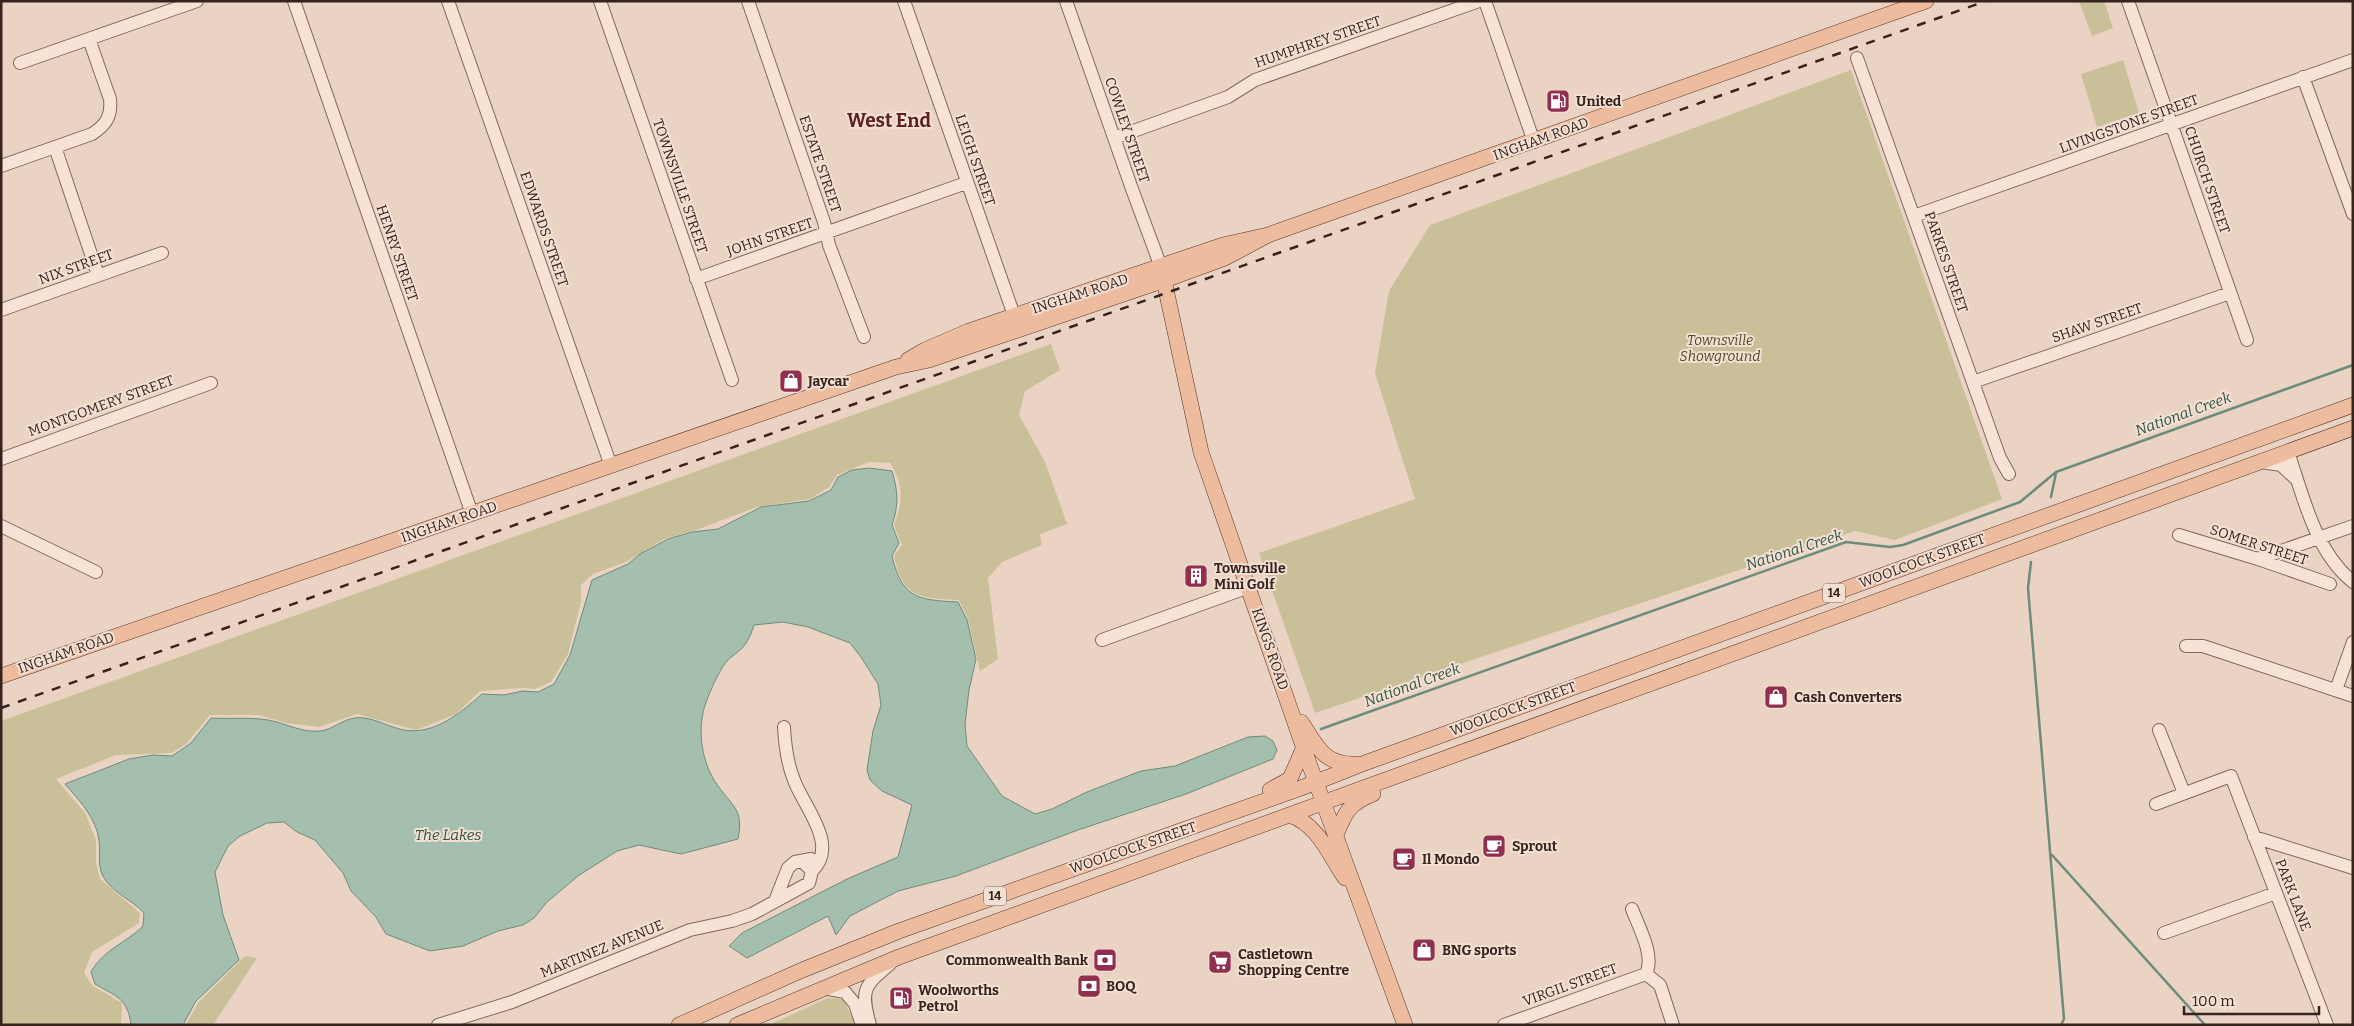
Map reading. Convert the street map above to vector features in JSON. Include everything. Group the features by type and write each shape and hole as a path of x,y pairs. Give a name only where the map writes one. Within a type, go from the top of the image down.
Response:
{"main road":[{"name":"INGHAM ROAD","path":"1,676 896,367 952,338 1016,322 1163,274 1225,258 1268,235 1534,142 1895,6 1926,1"},
{"name":"KINGS ROAD","path":"1163,274 1201,452 1316,782 1405,1025"},
{"name":"WOOLCOCK STREET","path":"679,1025 800,971 899,931 1191,828 1362,764 2353,405"},
{"name":"WOOLCOCK STREET","path":"737,1025 821,988 899,957 1568,714 1746,647 2353,428"},
{"path":"2253,442 2280,442 2288,452"},
{"path":"1290,706 1326,756 1340,764 1362,764"},
{"path":"1336,835 1345,812 1364,798 1513,743 1568,714"},
{"path":"1191,828 1244,800 1285,783 1297,767 1304,747"},
{"path":"1289,815 1304,821 1315,833 1359,898"}],"street":[{"path":"20,63 197,1"},
{"name":"HENRY STREET","path":"294,1 472,514"},
{"name":"EDWARDS STREET","path":"448,1 611,466"},
{"name":"TOWNSVILLE STREET","path":"600,1 732,380"},
{"name":"ESTATE STREET","path":"748,1 826,233 864,337"},
{"name":"LEIGH STREET","path":"904,1 966,184 1016,322"},
{"name":"HUMPHREY STREET","path":"1114,138 1228,97 1255,80 1478,1"},
{"path":"1485,1 1534,142"},
{"name":"CHURCH STREET","path":"2128,1 2247,340"},
{"name":"COWLEY STREET","path":"1068,2 1163,274"},
{"path":"1,166 92,134 103,127 109,118 111,109 110,99 90,39"},
{"name":"PARKES STREET","path":"1857,58 2000,458 2009,474"},
{"name":"LIVINGSTONE STREET","path":"1914,216 2353,60"},
{"path":"2303,77 2353,214"},
{"path":"55,147 98,275"},
{"name":"JOHN STREET","path":"696,279 966,184"},
{"name":"NIX STREET","path":"1,310 162,253"},
{"name":"SHAW STREET","path":"1973,382 2230,292"},
{"name":"MONTGOMERY STREET","path":"1,459 211,382"},
{"path":"2288,452 2319,538 2343,574 2353,582"},
{"path":"2261,462 2281,465 2299,484"},
{"path":"1,526 96,572"},
{"path":"2258,559 2353,526"},
{"name":"SOMER STREET","path":"2179,535 2258,559 2330,584"},
{"path":"1102,640 1249,587"},
{"path":"2336,690 2353,642"},
{"path":"2186,646 2203,646 2353,696"},
{"path":"775,901 791,864 808,867 818,866 821,854 819,834 810,809 795,783 788,763 784,727"},
{"path":"2156,804 2184,793 2159,730"},
{"name":"PARK LANE","path":"2184,793 2231,776 2327,1025"},
{"path":"2254,837 2353,868"},
{"path":"786,876 793,887 802,888 810,883 808,867"},
{"name":"MARTINEZ AVENUE","path":"438,1025 512,1002 690,930 732,922 752,914 802,888"},
{"path":"2164,933 2276,893"},
{"path":"1632,909 1649,956 1650,965 1646,974 1660,985 1673,1025"},
{"path":"870,1025 864,999 867,986 899,957"},
{"name":"VIRGIL STREET","path":"1504,1025 1646,974"},
{"path":"821,988 845,992 855,1004 862,1025"}],"green space":[{"path":"2079,1 2104,1 2113,28 2092,36"},
{"path":"2123,60 2139,113 2097,127 2081,74"},
{"name":"Townsville Showground","path":"1851,70 2002,499 1895,540 1855,531 1315,713 1259,553 1415,499 1375,373 1389,291 1430,225"},
{"path":"1051,344 1060,370 1025,391 1019,415 1045,462 1067,524 1040,534 1042,545 1002,562 988,578 998,659 980,671 968,619 959,600 923,596 908,588 902,580 894,556 902,545 894,525 899,508 900,486 890,463 869,462 837,475 829,487 810,499 757,507 699,529 664,539 626,562 593,574 581,585 581,601 568,654 551,682 535,689 480,691 456,714 416,730 357,714 319,727 286,723 259,715 210,715 186,744 172,753 116,755 56,779 85,813 96,840 96,863 100,879 140,913 139,923 92,952 84,973 93,986 122,1003 121,1025 1,1025 1,721"},
{"path":"245,956 257,958 213,1025 186,1025 198,1003"},
{"path":"828,998 843,999 856,1025 769,1025"}],"water":[{"name":"The Lakes","path":"869,468 892,471 896,485 896,511 892,525 899,543 892,556 901,581 913,594 922,598 958,602 967,620 976,659 969,690 965,724 967,746 1002,796 1035,814 1052,809 1087,792 1141,771 1175,766 1248,737 1265,736 1273,741 1277,750 1273,759 1186,794 1078,830 956,876 898,891 850,916 836,935 828,916 747,958 729,946 742,933 847,879 898,857 912,805 882,791 870,780 867,770 873,731 881,705 878,684 850,643 808,627 783,622 754,625 744,646 727,661 720,671 706,701 701,731 705,760 713,778 733,804 738,815 740,821 738,839 681,854 639,845 617,851 578,876 547,902 534,918 523,925 498,931 463,946 430,951 386,934 376,917 351,891 343,873 315,840 297,832 284,822 267,823 240,836 228,846 215,872 223,915 239,960 196,1001 183,1025 131,1025 124,1003 95,984 91,972 102,957 143,926 144,913 106,881 101,871 99,840 94,824 76,796 65,784 129,759 153,755 172,756 191,743 211,718 261,719 275,721 300,729 320,731 329,729 346,720 360,718 371,719 408,731 432,728 443,723 463,710 482,694 504,695 523,691 538,692 554,684 570,655 592,580 628,564 640,554 668,539 692,532 718,529 761,507 809,501 831,490 838,477 852,470"}],"waterway":[{"name":"National Creek","path":"1321,729 1846,542 1890,547 1903,545 2020,502 2056,472 2353,365"},
{"path":"2051,497 2056,473"},
{"path":"2031,562 2028,588 2064,1019 2061,1025"},
{"path":"2052,855 2205,1025"}],"railway":[{"path":"1,708 1986,1"}],"place":[{"name":"United","path":"1558,101"},
{"name":"Jaycar","path":"791,381"},
{"name":"Townsville Mini Golf","path":"1196,576"},
{"name":"Cash Converters","path":"1776,697"},
{"name":"Sprout","path":"1494,846"},
{"name":"Il Mondo","path":"1404,859"},
{"name":"BNG sports","path":"1424,950"},
{"name":"Commonwealth Bank","path":"1105,960"},
{"name":"Castletown Shopping Centre","path":"1220,962"},
{"name":"BOQ","path":"1089,986"},
{"name":"Woolworths Petrol","path":"901,998"}],"district":[{"name":"West End","path":"889,120"}]}
